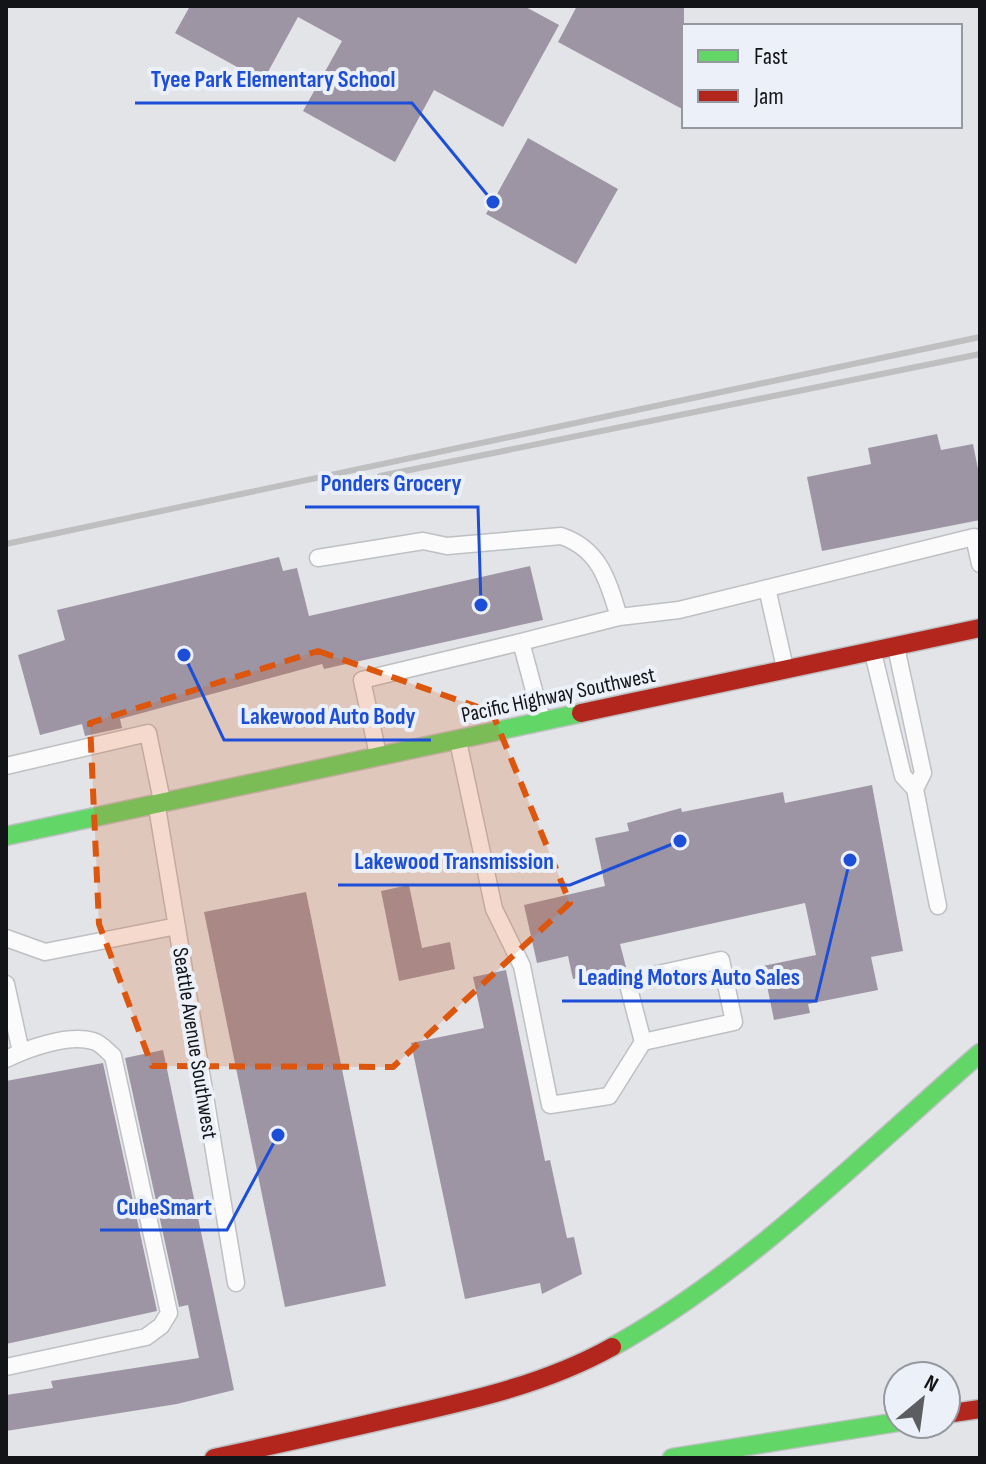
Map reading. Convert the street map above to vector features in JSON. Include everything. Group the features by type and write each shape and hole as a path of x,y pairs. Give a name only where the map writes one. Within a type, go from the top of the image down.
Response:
{"main road":[{"name":"Pacific Highway Southwest","path":"6,836 980,628"},
{"path":"214,1458 470,1401 584,1363 649,1327 754,1249 980,1053"},
{"path":"672,1458 882,1425"}],"lane":[{"path":"318,558 423,541 447,546 561,536 578,541 596,558 607,576 619,617"},
{"path":"378,756 362,680 619,617 679,610 974,537 980,564"},
{"path":"767,588 786,670"},
{"path":"521,642 543,721"},
{"path":"895,646 923,773 915,789"},
{"path":"873,651 903,776 915,789 938,906"},
{"name":"Seattle Avenue Southwest","path":"9,765 148,733 236,1283"},
{"path":"458,740 494,909 522,966 550,1105 609,1096 643,1042 734,1022 721,960 627,981 643,1042"},
{"path":"6,938 45,952 177,926"},
{"path":"6,984 13,1056 77,1038 97,1041 113,1056 169,1313 161,1326 146,1337 6,1367"}],"highlighted area":[{"path":"318,651 492,712 570,903 393,1067 152,1066 99,924 90,723"}],"building":[{"path":"190,6 524,6 559,25 503,127 434,90 395,162 303,111 342,41 298,17 263,81 175,33"},
{"path":"577,6 684,6 682,109 558,42"},
{"path":"528,138 618,189 576,264 486,214"},
{"path":"937,434 941,450 973,444 980,479 980,520 822,551 807,477 871,464 868,448"},
{"path":"279,557 283,571 297,568 309,616 530,566 543,620 324,669 322,664 120,719 122,728 85,736 82,724 40,735 18,655 65,640 57,610"},
{"path":"872,785 903,951 871,957 878,990 808,1004 810,1013 774,1020 763,966 816,955 805,903 620,944 626,967 573,979 568,956 537,963 524,905 605,886 595,838 629,831 627,823 681,808 682,812 783,792 785,803"},
{"path":"409,885 422,948 450,942 455,969 399,981 381,891"},
{"path":"306,892 386,1286 285,1307 204,912"},
{"path":"506,970 545,1161 550,1160 567,1238 574,1237 582,1274 542,1294 540,1283 465,1299 411,1043 484,1028 473,977"},
{"path":"163,1050 234,1390 177,1404 6,1431 6,1395 53,1388 51,1381 199,1358 188,1305 179,1307 125,1058"},
{"path":"103,1063 157,1311 6,1344 6,1081"}],"railway":[{"path":"6,544 980,337"},
{"path":"380,476 980,354"}],"traffic: fast":[{"path":"6,836 581,713"},
{"path":"612,1347 662,1317 757,1248 980,1053"},
{"path":"672,1458 882,1425"}],"traffic: jam":[{"path":"581,713 980,628"},
{"path":"214,1458 477,1398 560,1372 612,1347"},
{"path":"962,1412 980,1409"}],"place":[{"name":"Tyee Park Elementary School","path":"493,202"},
{"name":"Ponders Grocery","path":"481,605"},
{"name":"Lakewood Auto Body","path":"184,655"},
{"name":"Lakewood Transmission","path":"680,841"},
{"name":"Leading Motors Auto Sales","path":"850,860"},
{"name":"CubeSmart","path":"278,1135"}]}
